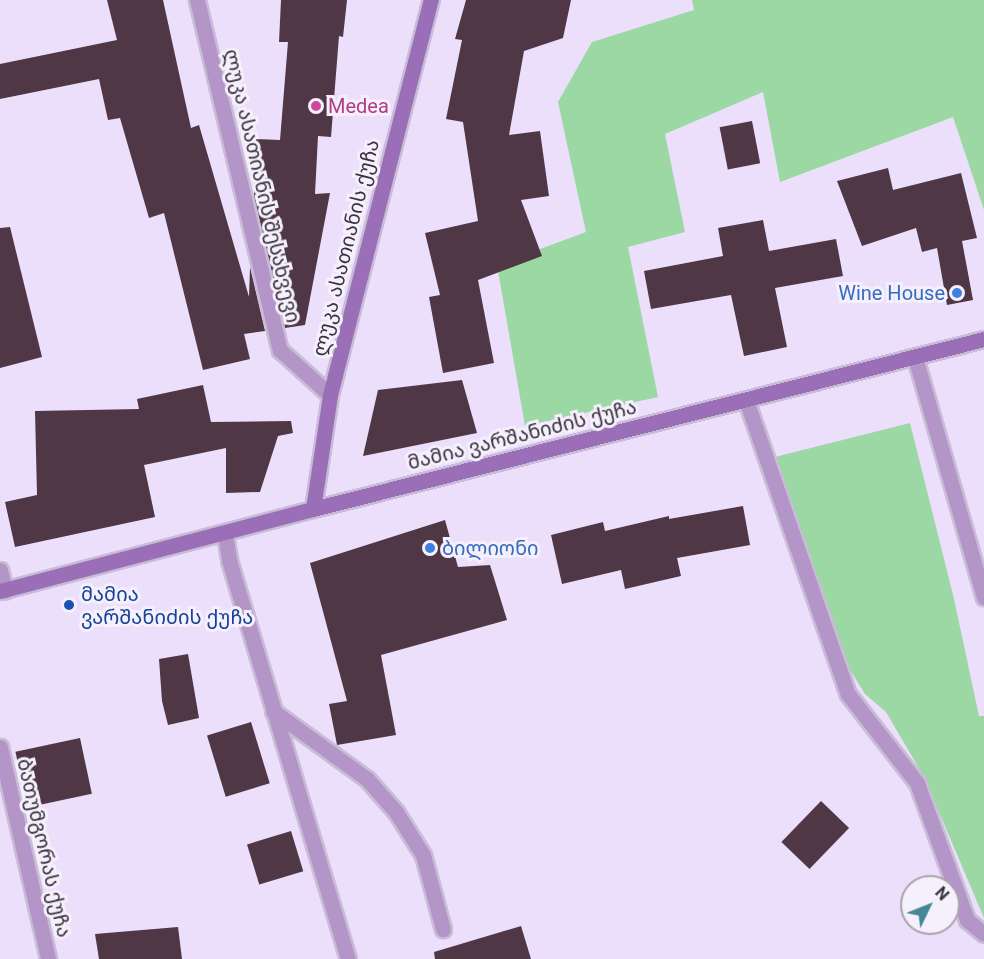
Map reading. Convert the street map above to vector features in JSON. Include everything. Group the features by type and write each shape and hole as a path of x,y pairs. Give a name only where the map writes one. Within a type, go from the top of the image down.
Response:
{"street":[{"name":"ლუკა ასათიანის შესახვევი","path":"197,0 280,350 330,396"},
{"name":"ლუკა ასათიანის ქუჩა","path":"313,509 330,396 431,0"},
{"name":"მამია ვარშანიძის ქუჩა","path":"2,591 313,509 984,339"},
{"path":"915,357 980,564 984,597"},
{"path":"746,400 848,694 917,783 967,920 984,934"},
{"path":"225,534 229,560 348,959"},
{"path":"0,570 2,591"},
{"path":"273,711 367,779 396,812 423,855 442,929"},
{"name":"ბათუმგორას ქუჩა","path":"0,747 48,959"}],"green space":[{"path":"692,0 984,0 984,210 953,117 780,182 763,92 665,134 685,232 628,247 658,397 525,426 497,265 586,232 558,102 592,42 694,10"},
{"path":"910,423 954,599 979,716 984,716 984,918 924,777 886,712 865,694 828,635 775,457"}],"building":[{"path":"107,0 163,0 191,128 199,125 249,297 250,267 265,331 244,334 250,359 203,370 164,213 149,218 120,118 108,120 99,79 0,99 0,64 117,40"},
{"path":"281,0 347,0 343,37 339,36 331,137 318,136 315,194 330,193 305,325 285,328 254,196 256,139 280,140 288,42 279,42"},
{"path":"466,0 571,0 563,38 524,51 509,135 540,131 549,196 521,200 542,256 478,280 494,363 443,373 429,297 440,295 425,233 478,221 463,122 446,119 462,40 455,39"},
{"path":"752,121 760,163 728,170 720,127"},
{"path":"888,168 893,190 961,173 977,238 962,241 973,300 947,305 937,248 922,252 916,228 862,246 837,181"},
{"path":"763,220 769,251 836,239 843,276 775,288 787,347 744,356 731,295 651,309 644,271 723,256 718,228"},
{"path":"10,227 42,357 0,368 0,228"},
{"path":"462,380 477,433 363,456 378,390"},
{"path":"203,385 211,422 291,421 293,433 278,436 260,492 226,493 226,448 144,465 155,517 15,547 5,502 37,495 35,411 139,409 137,399"},
{"path":"743,506 750,545 677,558 681,576 625,589 621,570 562,584 551,535 603,522 605,531 669,516 669,519"},
{"path":"445,520 458,567 490,565 507,620 381,655 396,735 337,745 329,704 347,701 310,563"},
{"path":"188,654 199,718 168,725 162,701 159,659"},
{"path":"251,722 270,783 226,797 207,735"},
{"path":"80,738 92,794 27,807 15,752"},
{"path":"821,801 849,828 809,869 781,842"},
{"path":"291,831 303,871 259,885 247,844"},
{"path":"521,926 531,959 435,959 434,952"},
{"path":"178,927 182,959 99,959 95,934"}],"place":[{"name":"Medea","path":"316,106"},
{"name":"Wine House","path":"957,293"},
{"name":"ბილიონი","path":"430,548"},
{"name":"მამია ვარშანიძის ქუჩა","path":"69,605"}]}
